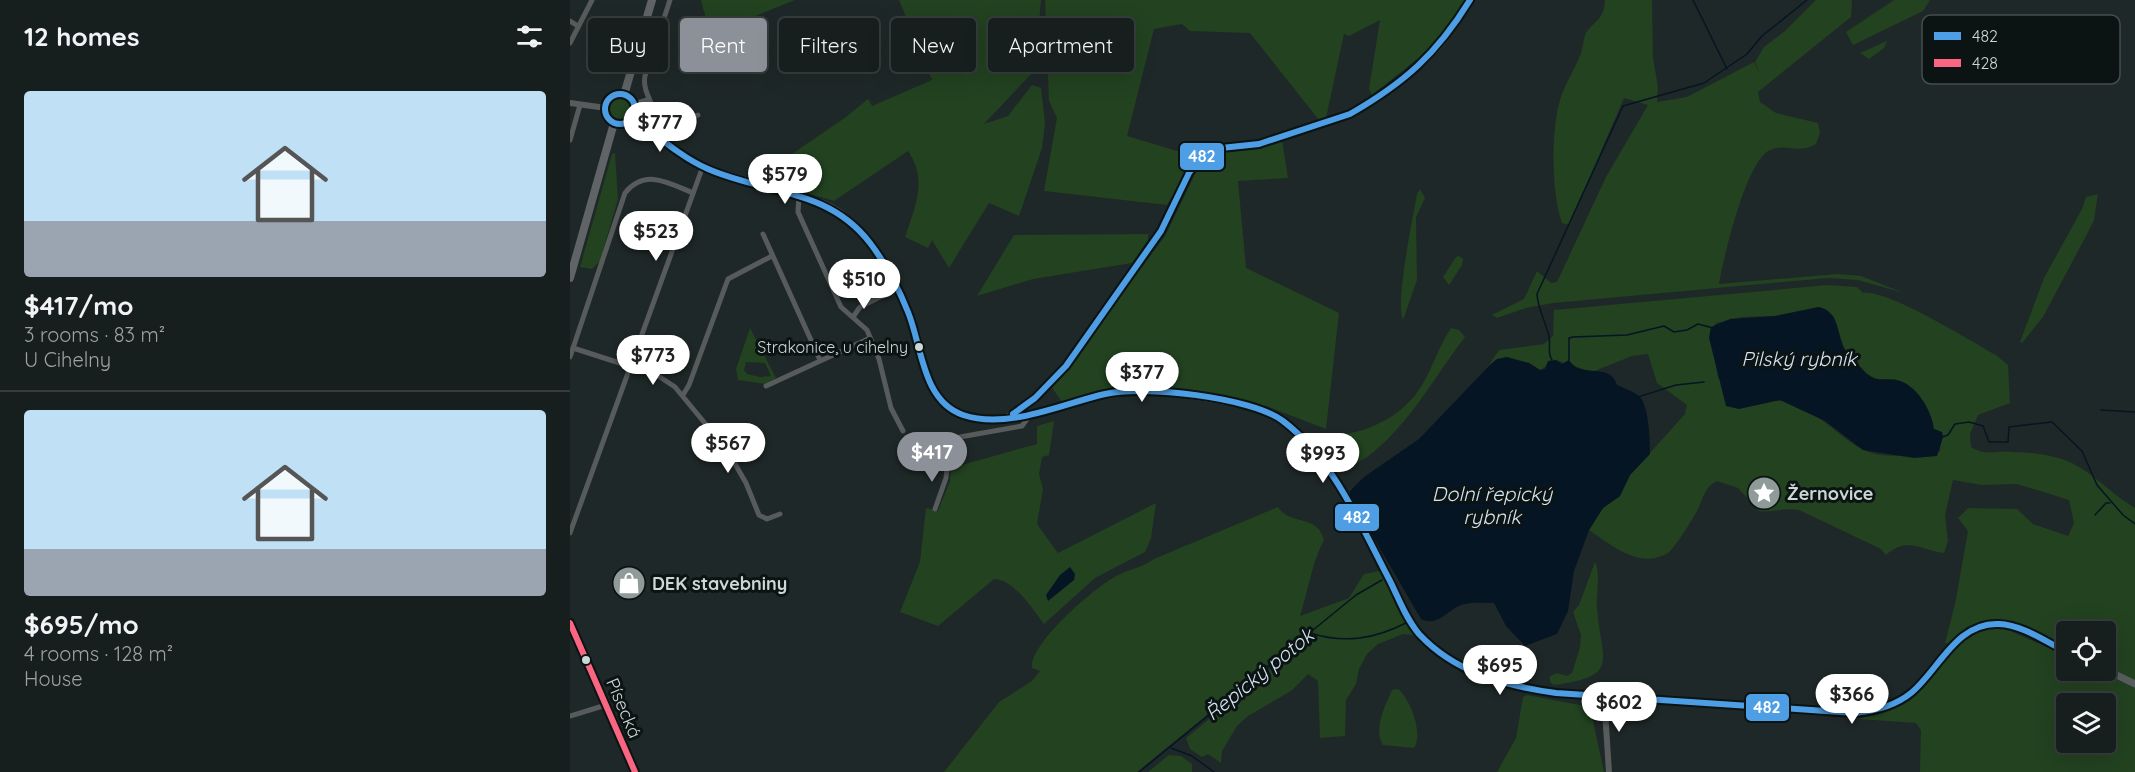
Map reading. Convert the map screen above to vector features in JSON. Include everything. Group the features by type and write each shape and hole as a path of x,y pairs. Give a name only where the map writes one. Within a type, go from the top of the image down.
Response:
{"main road":[{"path":"624,95 652,0"},
{"path":"624,95 634,104 633,117 627,123 614,123 607,115 606,108 612,97 624,95"},
{"path":"633,117 703,166 822,202 844,214 870,246 904,301 933,390 943,403 961,414 1002,418 1128,390 1260,409 1285,422 1329,471 1419,633 1442,655 1456,664 1513,687 1556,693 1855,713 1886,707 1911,693 1953,646 1982,625 2002,624 2056,647"},
{"path":"570,278 614,123"},
{"name":"Písecká","path":"570,623 603,706 635,772"},
{"path":"2116,675 2135,684"}],"street":[{"path":"570,43 592,0"},
{"path":"670,0 645,76 649,99 661,123 671,125 698,115"},
{"path":"935,509 946,478 948,460 960,437 1022,426 1027,423 1024,413 1066,366 1161,231 1198,159 1210,151 1259,144 1350,114 1362,107 1425,61 1445,40 1470,0"},
{"path":"570,21 579,26"},
{"path":"634,104 649,99"},
{"path":"570,103 606,108"},
{"path":"570,140 580,105"},
{"path":"570,533 703,166"},
{"path":"570,357 623,197 629,188 640,180 655,178 693,193"},
{"path":"799,196 798,212 842,307 865,326 879,359 891,408 903,431"},
{"path":"763,234 820,360"},
{"path":"683,395 689,385 728,279 772,256"},
{"path":"853,317 860,307 882,296"},
{"path":"766,386 870,338"},
{"path":"573,348 663,378 683,395 727,450 746,483 759,515 767,519 780,514"},
{"path":"1604,695 1609,772"},
{"name":"Písecká","path":"570,716 603,706"}],"green space":[{"path":"701,0 795,0 750,18 706,18"},
{"path":"899,0 1041,0 1039,18 988,18 988,72 1033,72 984,124 1008,116 1032,85 1041,88 1045,123 1042,148 1019,216 989,203 949,268 932,240 928,248 905,237 918,194 917,172 908,151 834,201 757,178 846,117 868,99 872,106 932,80 929,72 976,72 976,18 906,18"},
{"path":"1045,0 1466,0 1436,44 1372,95 1369,89 1380,20 1349,36 1344,34 1326,118 1319,120 1250,33 1190,31 1182,24 1154,29 1127,136 1197,157 1167,205 1044,191 1057,118 1049,101 1048,72 1134,72 1134,18 1046,18"},
{"path":"1605,0 1652,0 1653,58 1658,87 1657,102 1687,97 1754,62 1759,73 1755,62 1764,47 1785,31 1816,0 1852,0 1851,17 1758,92 1760,102 1776,113 1818,123 1820,133 1816,144 1803,148 1774,149 1768,151 1759,160 1751,174 1737,213 1719,284 1838,274 1861,276 1904,293 1858,280 1828,278 1553,303 1526,308 1497,318 1492,315 1524,299 1537,271 1551,283 1557,282 1606,177 1648,105 1624,98 1569,225 1562,223 1554,178 1557,113 1562,94 1581,53 1585,35 1600,17"},
{"path":"1894,0 1930,0 1923,11 1853,45 1846,32"},
{"path":"1887,41 1884,48 1869,59 1860,53"},
{"path":"620,99 628,102 631,110 628,118 620,121 612,118 609,110 612,102"},
{"path":"1282,140 1288,178 1238,181 1246,268 1339,313 1326,429 1266,406 1120,385 1062,402 1052,388 1165,236 1201,162 1218,153 1260,149"},
{"path":"615,153 618,199 600,261 592,269 580,267 612,154"},
{"path":"1420,189 1425,198 1416,217 1417,280 1403,320 1401,296 1403,279 1417,194"},
{"path":"2098,194 2094,220 2086,236 2043,317 2022,343 2020,342 2044,278 2082,209 2086,197"},
{"path":"1148,234 1148,240 1132,263 1033,279 977,296 1014,235"},
{"path":"1459,256 1463,259 1462,265 1449,285 1443,277"},
{"path":"1828,285 1857,287 1863,293 1890,299 1949,328 1996,355 2008,365 2010,403 1978,415 1970,434 1971,447 1986,452 2030,453 2062,459 2091,475 2135,508 2135,681 2116,672 2116,621 2056,621 2056,642 2026,627 1992,619 1977,623 1951,643 1945,643 1955,604 1968,531 1958,518 1968,508 2017,509 2033,524 2068,536 2074,523 2069,500 2017,484 1982,485 1953,480 1945,515 1948,541 1944,553 1908,545 1894,549 1886,555 1881,549 1799,510 1759,511 1738,488 1717,481 1707,490 1691,521 1668,553 1647,559 1626,554 1589,530 1603,508 1620,496 1630,475 1685,414 1687,405 1657,383 1648,354 1632,356 1592,372 1556,360 1540,370 1529,363 1497,359 1489,365 1499,350 1544,344 1553,336 1554,310","holes":["1818,307 1826,309 1834,317 1844,348 1866,373 1877,380 1895,379 1934,429 1941,432 1940,452 1901,456 1871,453 1851,442 1808,410 1784,401 1771,401 1718,378 1710,332 1716,323 1742,317 1775,316"]},
{"path":"750,328 776,378 765,384 738,380 736,369","holes":["746,362 765,363 771,376 760,377 747,374 744,370"]},
{"path":"1451,328 1459,330 1465,337 1408,416 1382,445 1367,457 1339,473 1309,438 1309,434 1339,435 1353,432 1368,428 1394,415 1416,394"},
{"path":"1054,421 1049,455 1042,457 1039,474 1043,489 1037,524 1058,553 1156,503 1151,538 1145,552 1095,578 1044,624 1016,590 1009,584 994,579 938,626 900,612 920,562 926,508 938,511 950,481 951,468 1037,444 1037,426"},
{"path":"1278,507 1289,517 1316,527 1324,540 1313,567 1300,616 1349,598 1364,574 1380,571 1415,635 1403,634 1378,644 1367,654 1359,669 1356,684 1346,700 1345,736 1320,738 1318,681 1308,674 1291,691 1248,716 1237,726 1222,751 1221,763 1208,754 1202,757 1190,749 1186,738 1297,647 1293,639 1262,670 1137,772 944,772 999,702 1032,681 1040,671 1032,668 1041,645 1051,632 1093,592 1121,574"},
{"path":"1595,562 1598,572 1597,608 1603,653 1602,663 1599,671 1590,677 1554,685 1550,682 1550,676 1557,673 1567,676 1572,673 1581,635 1573,612 1579,605"},
{"path":"2001,627 2056,651 2056,681 2116,679 2135,688 2135,772 1920,772 1921,730 1916,723 1858,719 1896,707 1926,683 1956,648 1974,632 1983,628"},
{"path":"1398,689 1407,700 1414,717 1417,742 1414,748 1383,745 1380,739 1383,710 1392,690"},
{"path":"1527,695 1590,707 1604,772 1497,772 1516,738 1523,697"},
{"path":"1169,755 1181,756 1192,764 1192,772 1148,772"}],"water":[{"name":"Pilský rybník","path":"1819,307 1834,318 1844,348 1869,376 1903,382 1922,399 1930,414 1934,429 1942,432 1943,437 1937,456 1914,458 1863,450 1825,421 1780,400 1739,409 1726,406 1709,338 1711,327 1730,319 1775,316"},
{"name":"Dolní řepický rybník","path":"1507,357 1529,363 1540,370 1545,369 1548,361 1556,360 1562,364 1569,360 1581,369 1608,374 1617,385 1639,396 1647,415 1650,440 1650,454 1630,475 1620,496 1603,508 1589,530 1574,571 1568,611 1557,634 1525,646 1506,626 1494,603 1465,604 1439,619 1427,621 1421,619 1350,497 1350,491 1364,477 1419,439 1489,366 1497,359"},
{"path":"1070,567 1075,574 1074,580 1048,601 1046,595 1060,575"}],"waterway":[{"path":"1693,0 1727,69"},
{"path":"1552,360 1549,337 1537,294 1623,106 1704,83 1747,54 1762,36 1807,0"},
{"path":"1569,360 1569,338 1573,337 1627,335 1664,326 1674,332 1687,330 1698,324 1713,328"},
{"name":"Řepický potok","path":"1638,397 1676,385 1704,382"},
{"path":"2101,410 2135,412"},
{"name":"Řepický potok","path":"1942,437 1948,435 1955,424 1969,422 1983,426 1989,442 2008,442 2009,427 2052,422 2082,451 2097,485 2123,515 2135,524"},
{"path":"2095,515 2106,503 2110,503"},
{"name":"Řepický potok","path":"1139,772 1356,595 1382,580"},
{"path":"1310,633 1335,638 1360,638 1372,636 1408,622"},
{"path":"1171,748 1192,756 1214,772"}],"transit line":[{"name":"482","path":"1013,414 1035,398 1066,366 1161,231 1189,173 1203,155 1221,148 1259,144 1350,114 1387,91 1418,66 1445,36 1470,0"},
{"name":"482","path":"620,94 626,95 634,103 635,109 634,115 626,123 620,124 614,123 606,115 605,109 606,103 614,95 620,94"},
{"name":"482","path":"633,117 678,152 708,169 815,202 835,212 853,225 876,251 896,285 913,326 931,385 949,408 963,415 980,419 1016,418 1105,394 1144,391 1196,395 1247,405 1283,421 1301,437 1332,474 1357,516 1414,628 1449,659 1482,676 1500,682 1556,693 1855,713 1884,707 1905,698 1921,683 1949,649 1971,631 1984,625 1999,624 2017,627 2056,646"},
{"name":"428","path":"570,623 635,772"}],"place":[{"name":"Strakonice, u cihelny","path":"919,347"},
{"name":"Žernovice","path":"1764,493"},
{"name":"DEK stavebniny","path":"629,583"}]}
